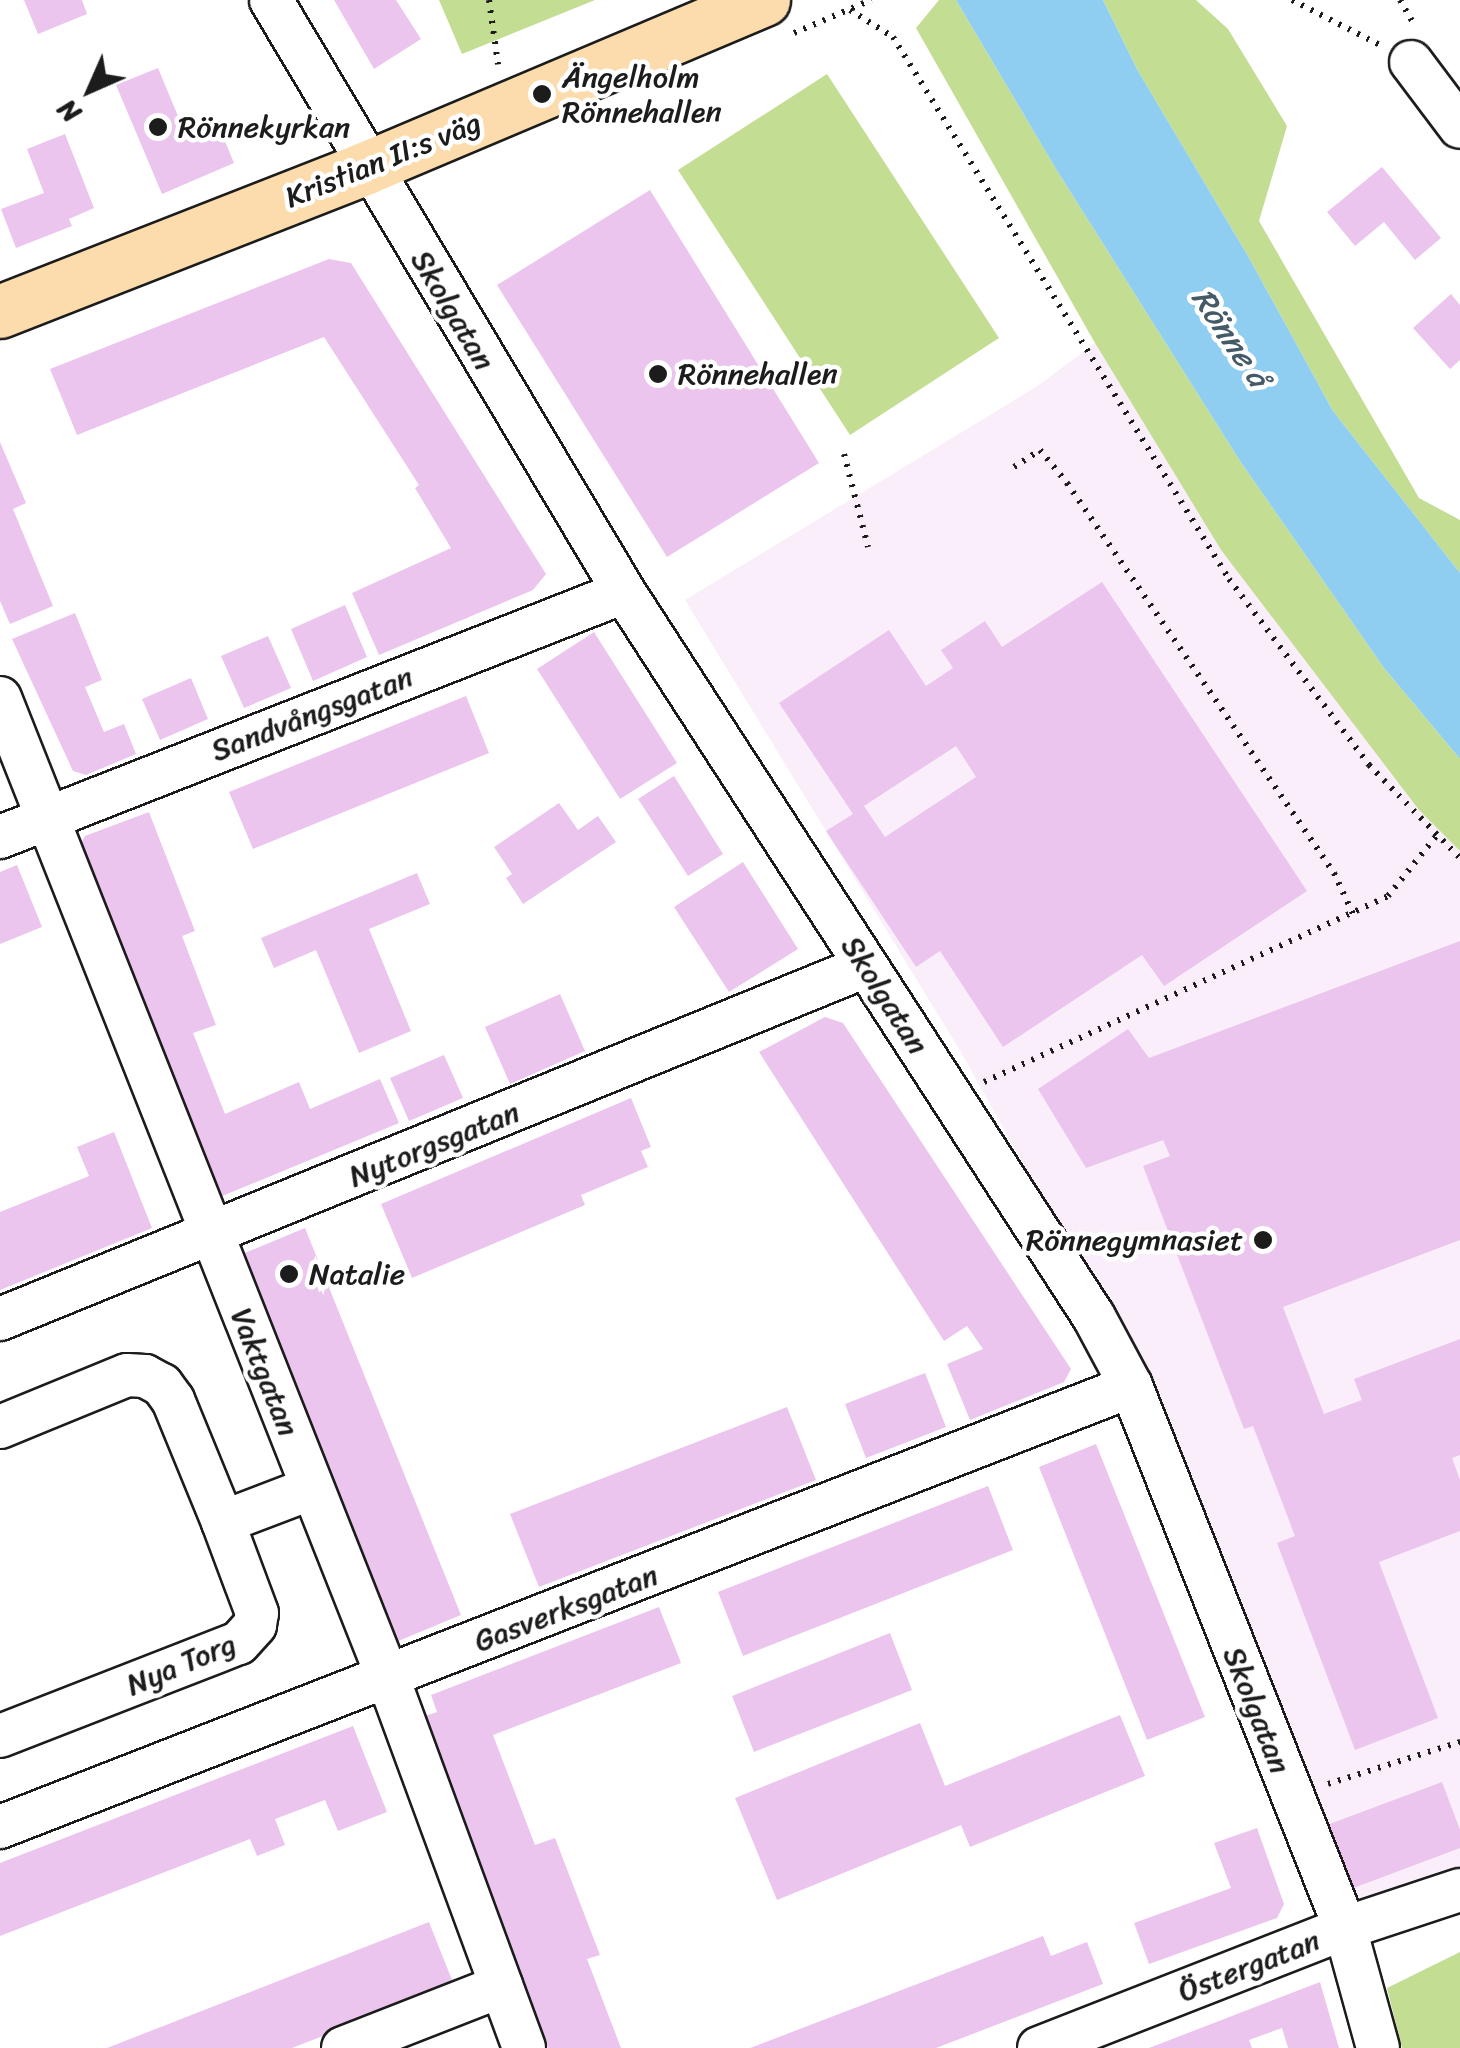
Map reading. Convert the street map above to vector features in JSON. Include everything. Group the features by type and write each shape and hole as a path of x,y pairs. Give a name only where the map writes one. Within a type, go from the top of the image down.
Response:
{"main road":[{"name":"Kristian II:s väg","path":"0,312 368,167 764,0"}],"street":[{"name":"Skolgatan","path":"271,0 624,592 1094,1316 1131,1386 1345,1928 1378,2048"},
{"path":"1411,62 1460,127"},
{"name":"Sandvångsgatan","path":"0,837 624,592"},
{"name":"Vaktgatan","path":"0,698 388,1678 524,2048"},
{"name":"Nytorgsgatan","path":"0,1319 866,966"},
{"name":"Nya Torg","path":"0,1428 126,1375 145,1376 162,1385 173,1400 257,1613 248,1636 239,1644 0,1736"},
{"name":"Gasverksgatan","path":"0,1827 1131,1386"},
{"path":"223,1522 312,1488"},
{"name":"Östergatan","path":"1040,2048 1345,1928 1460,1890"},
{"path":"343,2048 501,1986"}],"path":[{"path":"489,0 498,64"},
{"path":"1292,0 1411,62"},
{"path":"850,10 894,37 1229,579 1369,765 1460,858"},
{"path":"1014,466 1040,450 1068,482 1334,874 1353,914"},
{"path":"844,454 868,547"},
{"path":"955,1101 1001,1071 1388,896 1437,835"},
{"path":"1292,1796 1460,1742"}],"shaded area":[{"name":"Rönnegymnasiet","path":"1095,343 1221,550 1419,810 1460,851 1460,1868 1341,1910 1170,1426 962,1054 685,600 1036,387"}],"green space":[{"path":"439,0 595,0 462,54"},
{"path":"939,0 956,0 1056,169 1240,461 1384,668 1460,759 1460,851 1419,810 1221,550 1095,343 916,28"},
{"path":"1103,0 1196,0 1228,29 1287,126 1259,221 1419,498 1460,520 1460,573 1333,411 1248,256 1138,71"},
{"path":"827,74 999,338 850,435 678,170"},
{"path":"1460,1952 1460,2048 1402,2048 1387,1988"}],"water":[{"name":"Rönne å","path":"956,0 1103,0 1138,71 1248,256 1333,411 1460,573 1460,759 1384,668 1240,461 1056,169"}],"building":[{"path":"24,0 82,0 87,14 38,34"},
{"path":"334,0 396,0 421,39 374,69"},
{"name":"Rönnekyrkan","path":"158,68 185,133 216,120 234,163 162,194 116,85"},
{"path":"65,134 94,208 69,219 72,226 16,248 1,209 44,193 27,149"},
{"path":"1382,167 1441,238 1415,260 1384,222 1355,246 1327,212"},
{"name":"Rönnehallen","path":"650,190 819,463 667,557 497,285"},
{"path":"329,259 351,263 546,574 533,590 379,655 352,593 451,548 415,488 419,485 324,337 77,435 50,369"},
{"path":"1451,294 1460,305 1460,360 1450,369 1413,328"},
{"path":"0,442 26,503 13,509 53,606 10,624 0,601"},
{"path":"1102,582 1307,891 1164,986 1142,955 1003,1047 940,951 916,967 826,831 853,814 779,703 889,630 926,686 953,668 941,650 985,621 1002,647","holes":["956,746 976,777 885,837 864,806"]},
{"path":"345,605 367,657 313,681 291,629"},
{"path":"75,613 102,680 85,687 104,732 124,724 136,754 86,775 73,771 12,639"},
{"path":"594,632 677,763 620,799 537,669"},
{"path":"268,636 291,688 244,708 221,656"},
{"path":"191,678 208,719 160,740 142,699"},
{"path":"466,696 489,753 253,849 229,792"},
{"path":"674,776 723,854 688,876 638,799"},
{"path":"559,803 578,830 598,816 616,842 523,904 506,878 512,874 494,847"},
{"path":"149,812 195,931 182,936 216,1025 193,1033 225,1114 299,1082 310,1109 380,1079 399,1123 215,1199 76,852 85,836"},
{"path":"743,862 798,949 729,992 674,907"},
{"path":"17,865 42,927 0,944 0,872"},
{"path":"417,873 430,904 369,929 411,1031 359,1053 316,950 274,968 261,938"},
{"path":"1460,941 1460,1240 1283,1307 1324,1414 1362,1400 1354,1379 1460,1339 1460,1455 1452,1458 1460,1480 1460,1531 1379,1562 1438,1718 1355,1750 1277,1543 1295,1536 1253,1426 1244,1429 1143,1166 1170,1156 1163,1140 1086,1168 1038,1089 1128,1029 1149,1058"},
{"path":"560,994 585,1051 510,1084 485,1027"},
{"path":"825,1017 843,1023 1071,1369 1064,1382 970,1420 947,1364 983,1349 967,1326 944,1341 759,1052"},
{"path":"444,1055 463,1098 409,1121 390,1078"},
{"path":"631,1098 651,1147 641,1151 648,1167 581,1195 585,1205 412,1278 381,1204"},
{"path":"114,1132 152,1228 0,1290 0,1212 89,1176 77,1147"},
{"path":"305,1228 461,1615 391,1644 235,1257"},
{"path":"925,1373 946,1427 866,1458 845,1404"},
{"path":"787,1407 816,1480 539,1587 510,1514"},
{"path":"1096,1444 1205,1717 1147,1740 1039,1467"},
{"path":"988,1486 1013,1550 743,1656 718,1592"},
{"path":"659,1607 681,1663 493,1735 535,1845 555,1838 600,1955 587,1959 621,2048 548,2048 422,1717 437,1712 431,1695"},
{"path":"890,1633 912,1690 754,1752 732,1696"},
{"path":"1120,1715 1145,1776 970,1847 961,1825 777,1900 735,1798 920,1723 945,1786"},
{"path":"353,1726 387,1812 338,1831 325,1800 275,1819 285,1845 257,1856 250,1839 0,1936 0,1863"},
{"path":"1442,1782 1460,1830 1460,1848 1343,1892 1319,1828"},
{"path":"1257,1828 1284,1904 1277,1918 1149,1964 1134,1923 1231,1888 1214,1843"},
{"path":"429,1922 454,1985 292,2048 107,2048"},
{"path":"1043,1936 1051,1956 1087,1942 1103,1984 936,2048 750,2048"},
{"path":"1320,1982 1339,2048 1288,2048 1282,2028 1249,2040 1252,2048 1149,2048"}],"place":[{"name":"Ängelholm Rönnehallen","path":"542,94"},
{"name":"Rönnekyrkan","path":"158,127"},
{"name":"Rönnehallen","path":"658,374"},
{"name":"Rönnegymnasiet","path":"1263,1240"},
{"name":"Natalie","path":"289,1274"}]}
